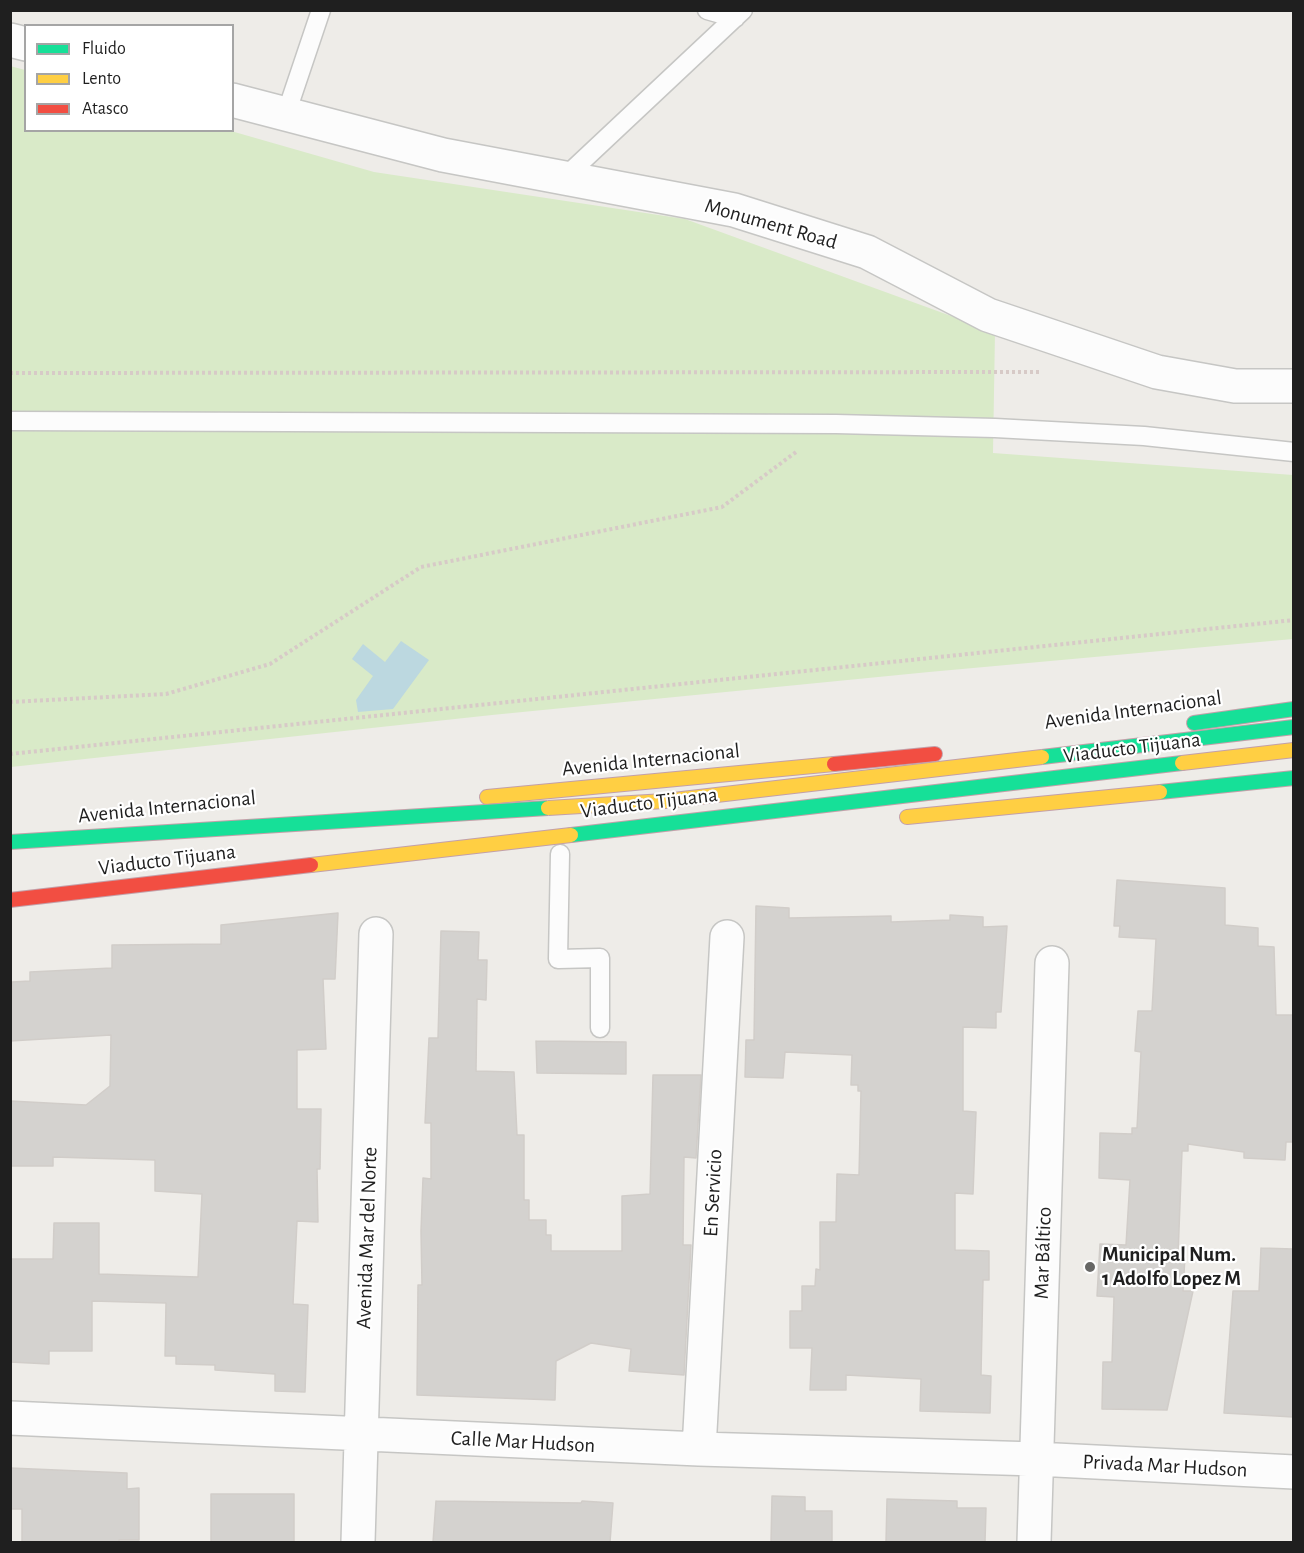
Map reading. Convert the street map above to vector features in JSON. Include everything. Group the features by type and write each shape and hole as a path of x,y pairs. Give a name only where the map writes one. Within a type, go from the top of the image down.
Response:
{"highway":[{"name":"Avenida Internacional","path":"1180,725 1293,709"},
{"name":"Viaducto Tijuana","path":"10,843 665,801 1293,727"},
{"name":"Avenida Internacional","path":"1042,743 1112,735"},
{"name":"Viaducto Tijuana","path":"10,900 1293,750"},
{"name":"Avenida Internacional","path":"10,843 948,752"},
{"path":"896,818 1293,778"},
{"path":"10,911 176,895"}],"street":[{"name":"Monument Road","path":"234,101 443,155 734,210 867,252 988,315 1157,372 1235,386 1293,386"},
{"name":"Avenida Mar del Norte","path":"358,1542 376,934"},
{"name":"En Servicio","path":"699,1449 727,937"},
{"name":"Mar Báltico","path":"1034,1542 1052,963"},
{"name":"Calle Mar Hudson","path":"10,1418 699,1449 1036,1459"},
{"name":"Privada Mar Hudson","path":"1036,1459 1293,1472"}],"lane":[{"path":"286,114 321,10"},
{"path":"707,10 739,14"},
{"path":"564,178 739,14"},
{"path":"10,421 836,424 995,428 1144,436 1293,452"},
{"path":"560,854 558,959 600,958 600,1028"}],"path":[{"path":"10,373 1050,372"},
{"path":"10,702 166,694 270,664 421,567 722,507 836,424"},
{"path":"10,754 1293,620"}],"green space":[{"path":"10,66 24,70 24,132 234,132 374,172 685,219 995,332 993,453 1293,475 1293,639 492,715 11,767"}],"water":[{"path":"401,641 429,660 393,709 358,712 356,700 373,676 352,659 363,644 385,662"}],"building":[{"path":"1117,880 1225,888 1225,925 1258,928 1258,946 1274,947 1276,1015 1293,1015 1293,1142 1286,1142 1285,1160 1244,1158 1244,1152 1188,1144 1188,1151 1182,1151 1178,1256 1185,1256 1183,1291 1193,1291 1167,1410 1102,1409 1103,1362 1112,1362 1114,1297 1097,1296 1100,1244 1126,1245 1130,1180 1099,1178 1100,1133 1132,1134 1132,1128 1137,1128 1141,1052 1135,1051 1138,1011 1152,1011 1156,939 1119,937 1120,926 1114,926"},
{"path":"756,906 789,908 789,918 891,916 891,922 950,920 950,915 983,917 983,927 1007,926 1001,1012 996,1012 996,1028 963,1027 963,1111 976,1112 973,1194 955,1193 955,1250 989,1251 989,1280 983,1280 981,1375 991,1376 990,1413 920,1411 921,1379 846,1375 846,1390 810,1390 812,1348 790,1348 790,1311 802,1311 802,1286 815,1286 816,1269 820,1270 820,1222 836,1222 837,1174 859,1175 861,1091 858,1091 858,1085 851,1085 852,1055 785,1052 783,1078 745,1077 746,1040 754,1040"},
{"path":"338,913 335,979 323,979 326,1049 297,1050 297,1109 321,1109 320,1169 317,1169 318,1222 297,1221 293,1304 308,1305 305,1392 275,1391 275,1374 215,1370 215,1365 176,1364 176,1356 165,1356 166,1303 92,1301 92,1351 49,1351 49,1364 10,1362 10,1259 53,1259 54,1223 99,1223 99,1274 198,1277 202,1194 155,1191 155,1160 53,1157 53,1166 10,1166 10,1101 86,1105 110,1086 111,1035 10,1041 12,982 30,981 30,972 112,968 112,945 221,944 221,925"},
{"path":"441,931 479,932 478,960 487,960 486,1000 477,999 476,1071 514,1072 517,1135 524,1135 524,1200 529,1200 529,1220 546,1220 546,1235 551,1235 551,1251 622,1251 622,1196 650,1194 653,1075 701,1075 696,1158 684,1157 683,1245 691,1245 684,1375 629,1371 631,1349 591,1343 556,1361 555,1400 417,1395 418,1285 422,1285 423,1178 431,1179 431,1123 425,1123 429,1038 438,1038"},
{"path":"536,1041 626,1042 626,1074 537,1073"},
{"path":"1261,1248 1293,1249 1293,1417 1224,1413 1233,1291 1259,1291"},
{"path":"10,1468 127,1473 127,1489 139,1488 139,1540 22,1542 22,1509 10,1509"},
{"path":"211,1494 294,1494 294,1542 211,1542"},
{"path":"772,1496 805,1497 805,1511 832,1511 832,1542 771,1542"},
{"path":"887,1499 957,1501 957,1508 986,1508 985,1542 886,1542"},
{"path":"436,1501 613,1503 610,1542 433,1542"}],"traffic: fast":[{"path":"1194,723 1294,709"},
{"path":"1042,757 1294,727"},
{"path":"571,835 1182,763"},
{"path":"1160,792 1294,778"},
{"path":"10,842 548,808"}],"traffic: slow":[{"path":"1182,763 1294,750"},
{"path":"548,808 665,801 1042,757"},
{"path":"487,797 834,764"},
{"path":"907,817 1160,792"},
{"path":"311,865 571,835"}],"traffic: jam":[{"path":"834,764 935,754"},
{"path":"10,900 311,865"}],"place":[{"name":"Municipal Num. 1 Adolfo Lopez M","path":"1090,1267"}]}
